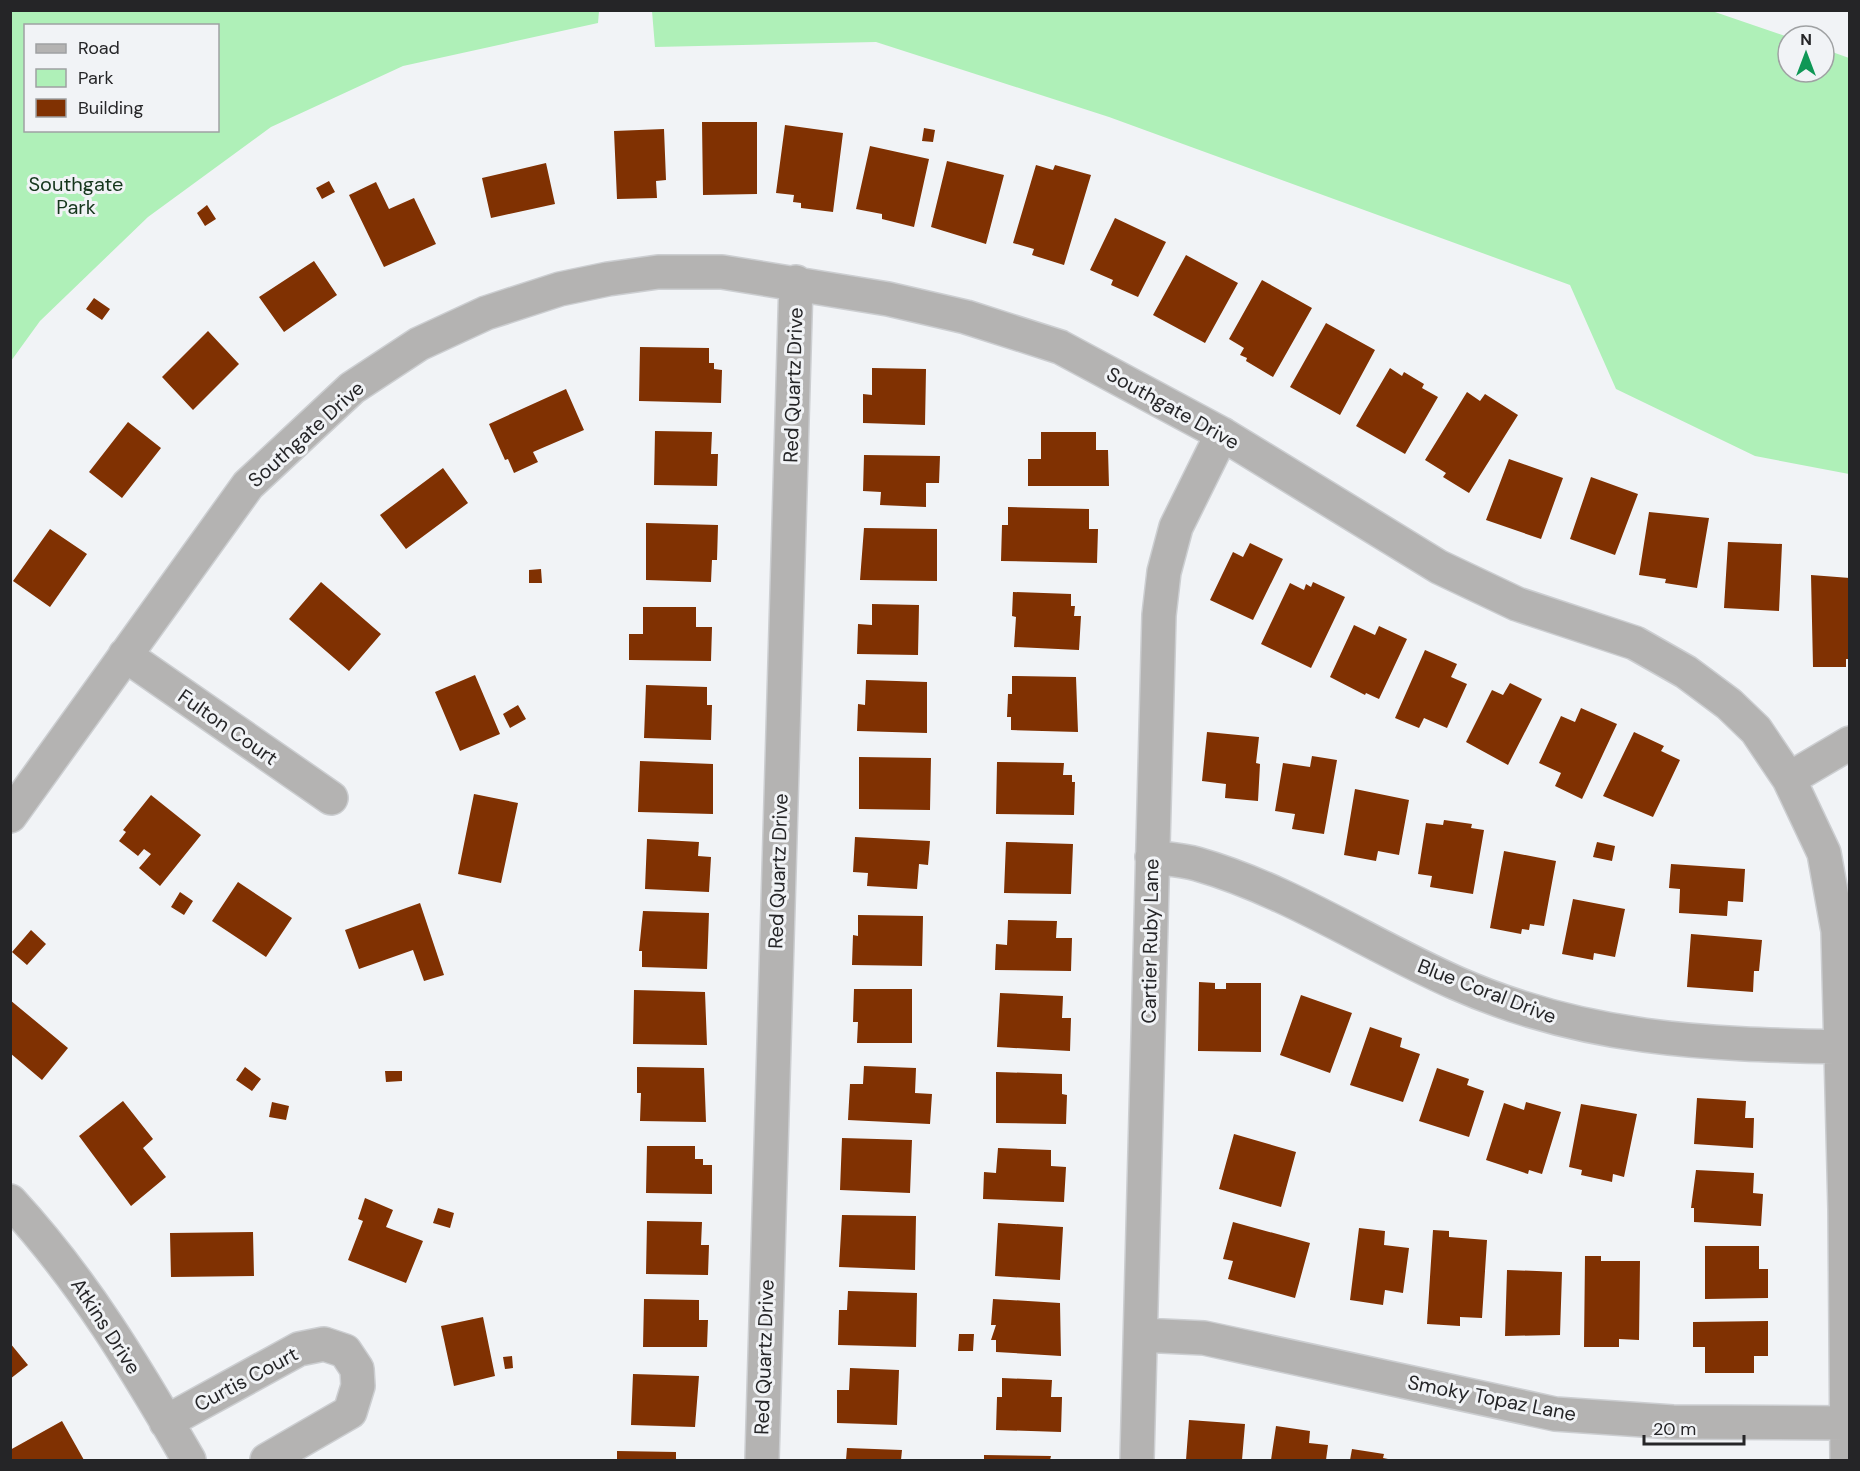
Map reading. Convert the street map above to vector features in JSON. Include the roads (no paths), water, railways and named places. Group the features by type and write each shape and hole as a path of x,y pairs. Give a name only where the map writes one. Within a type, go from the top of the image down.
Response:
{"street":[{"name":"Southgate Drive","path":"10,816 248,485 352,388 419,344 486,313 560,289 608,279 658,272 722,272 888,298 966,317 1060,346 1222,434 1439,567 1517,603 1635,643 1686,672 1730,704 1756,730 1789,778 1824,853 1838,931 1842,1047 1847,1461"},
{"name":"Red Quartz Drive","path":"762,1461 796,282"},
{"name":"Cartier Ruby Lane","path":"1137,1461 1159,615 1164,572 1176,527 1222,434"},
{"name":"Fulton Court","path":"125,655 331,798"},
{"path":"1789,778 1850,743"},
{"name":"Blue Coral Drive","path":"1152,857 1196,864 1253,885 1457,983 1537,1014 1602,1030 1666,1040 1842,1047"},
{"name":"Atkins Drive","path":"10,1201 42,1235 100,1311 189,1461"},
{"name":"Smoky Topaz Lane","path":"1141,1335 1204,1338 1554,1414 1673,1422 1847,1423"},
{"name":"Curtis Court","path":"166,1422 299,1349 324,1344 345,1351 357,1369 358,1386 350,1412 267,1461"}],"park label":[{"name":"Southgate Park","path":"76,196"}]}
